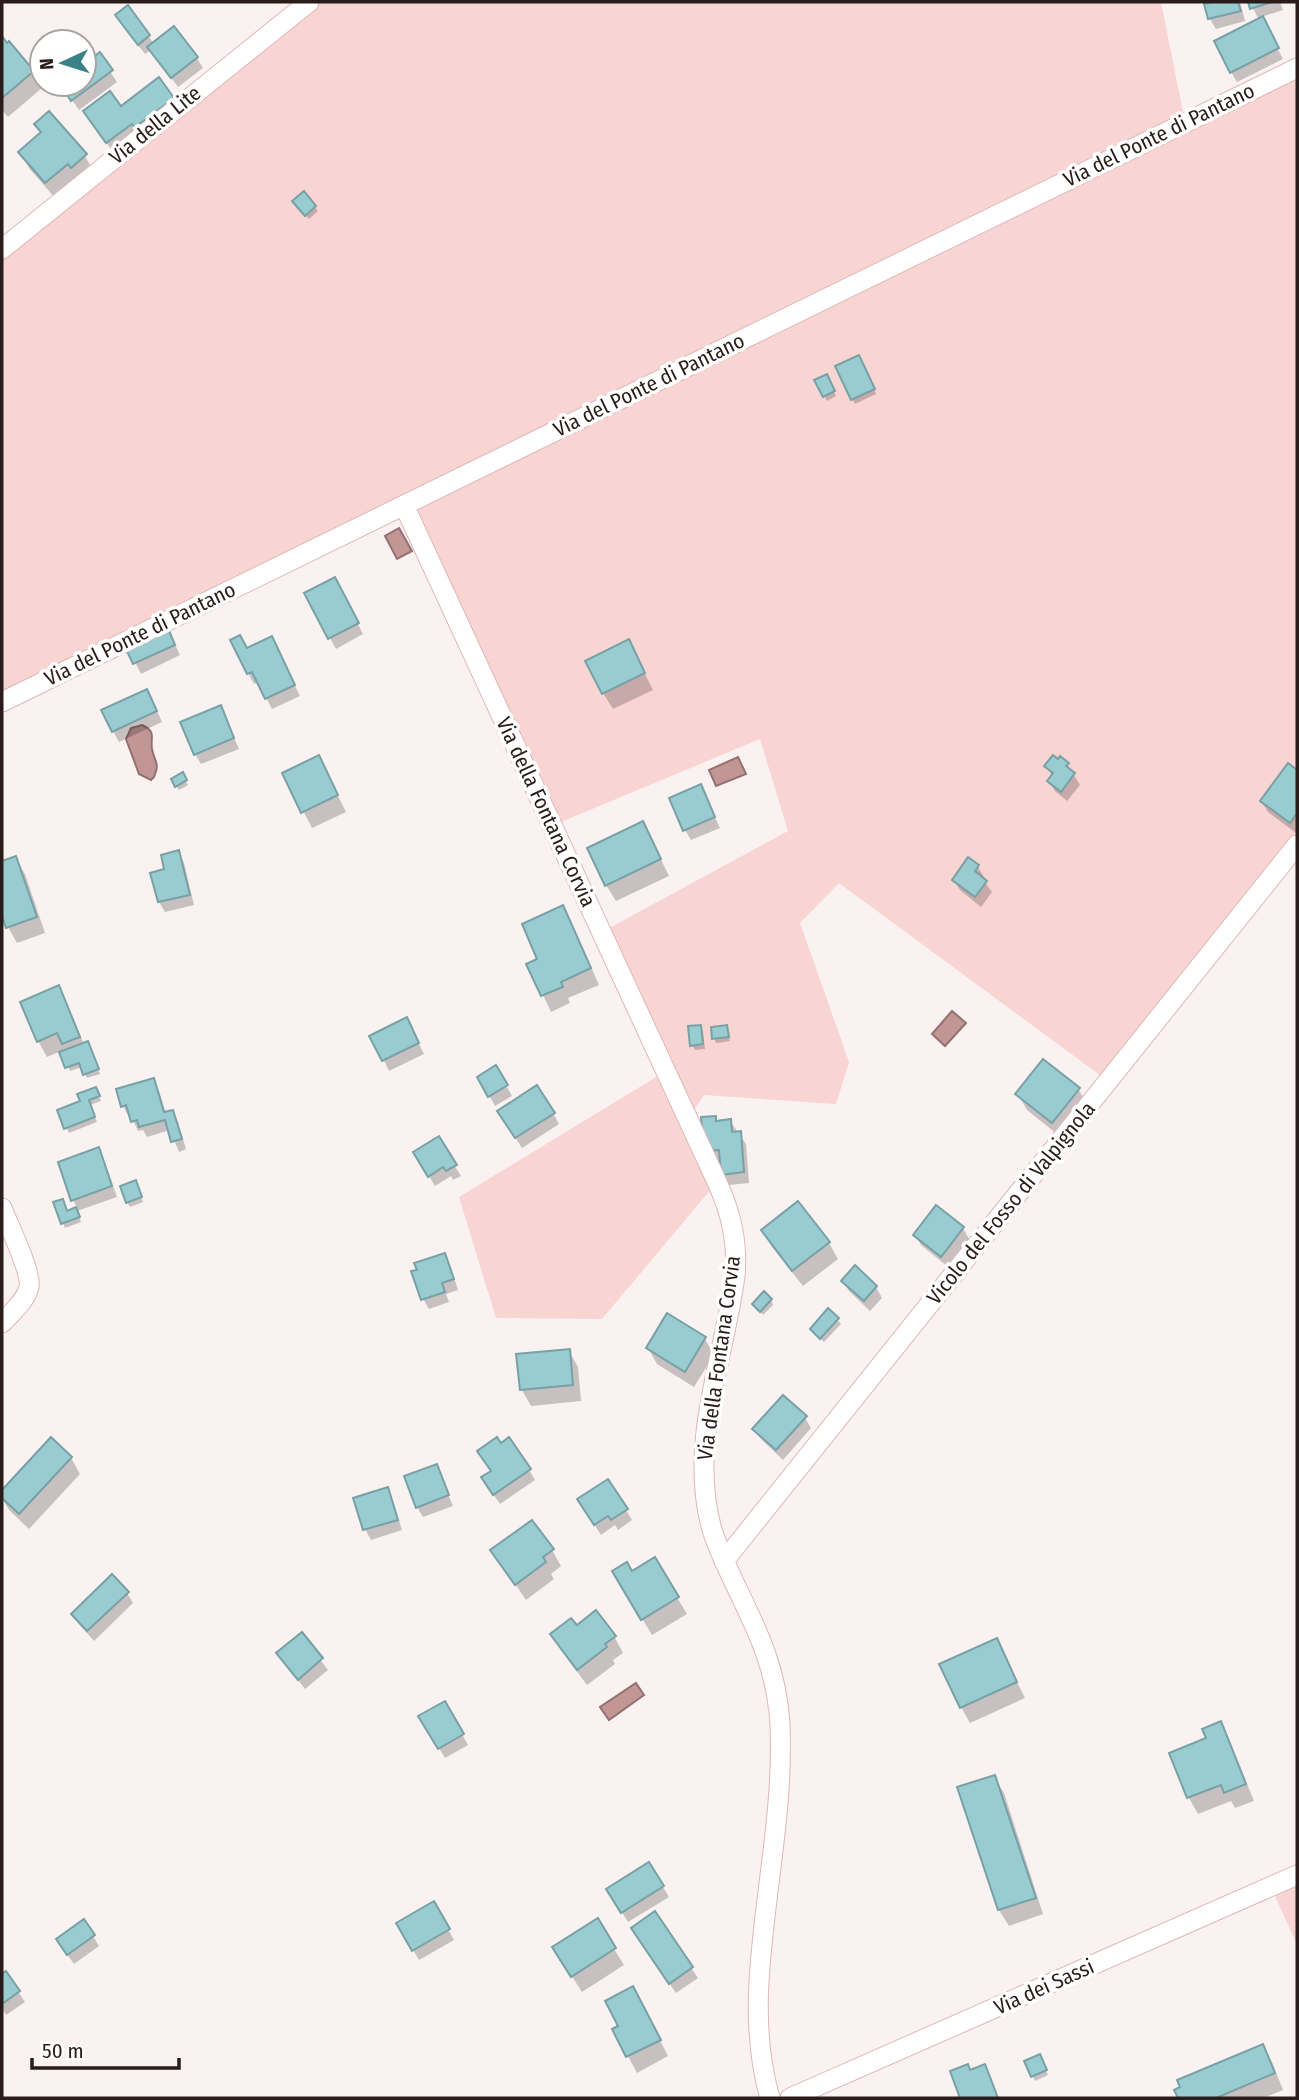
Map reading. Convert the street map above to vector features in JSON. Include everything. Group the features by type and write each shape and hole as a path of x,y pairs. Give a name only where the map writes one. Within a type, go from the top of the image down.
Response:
{"street":[{"name":"Via della Lite","path":"2,249 309,2"},
{"name":"Via del Ponte di Pantano","path":"2,702 1297,68"},
{"name":"Via della Fontana Corvia","path":"404,505 717,1182 731,1218 736,1245 735,1276 708,1413 703,1454 704,1484 708,1516 715,1539 766,1652 779,1709 779,1787 758,2007 759,2049 770,2098"},
{"name":"Vicolo del Fosso di Valpignola","path":"724,1561 1297,845"},
{"path":"2,1208 27,1270 29,1282 24,1297 2,1323"},
{"name":"Via dei Sassi","path":"790,2098 1297,1875"}],"shaded area":[{"path":"309,2 1161,2 1185,122 1297,68 1297,845 1108,1081 839,883 800,923 849,1062 836,1104 704,1095 688,1119 717,1182 602,1319 496,1318 459,1197 666,1071 602,932 788,831 760,739 549,827 404,505 2,702 2,249"},
{"path":"399,528 412,551 397,559 385,536"},
{"path":"142,725 150,730 152,735 152,749 157,766 151,780 139,774 126,739 131,728"},
{"path":"738,757 746,774 716,786 709,770"},
{"path":"952,1011 966,1023 945,1046 932,1034"},
{"path":"636,1683 644,1695 609,1720 600,1707"},
{"path":"1297,1875 1297,1945 1271,1887"}],"building":[{"path":"1238,2 1241,11 1208,19 1204,4"},
{"path":"1248,2 1272,2 1250,9"},
{"path":"128,5 150,35 138,45 115,15"},
{"path":"1263,16 1279,48 1230,73 1214,41"},
{"path":"174,26 198,57 171,78 147,47"},
{"path":"2,36 28,64 28,76 2,98"},
{"path":"100,52 113,70 98,81"},
{"path":"159,77 174,98 135,127 132,124 106,143 83,111 110,91 121,106"},
{"path":"49,111 87,154 71,168 68,164 45,183 18,152 41,132 34,124"},
{"path":"304,191 316,206 305,216 292,201"},
{"path":"859,355 875,389 851,400 835,366"},
{"path":"827,374 835,391 823,397 814,380"},
{"path":"335,577 359,623 328,639 304,593"},
{"path":"168,628 175,645 133,664 125,647"},
{"path":"240,635 247,648 272,636 295,685 265,699 252,672 247,674 230,640"},
{"path":"629,639 645,673 602,694 585,661"},
{"path":"147,689 157,711 112,732 101,710"},
{"path":"221,705 234,738 194,755 180,722"},
{"path":"319,755 338,795 301,813 282,773"},
{"path":"1053,755 1058,759 1060,756 1069,763 1066,766 1075,773 1061,792 1047,781 1053,773 1044,766"},
{"path":"1288,763 1297,770 1297,813 1290,823 1260,801"},
{"path":"183,772 187,780 175,787 171,779"},
{"path":"701,784 715,817 683,831 669,798"},
{"path":"643,821 661,859 605,886 587,848"},
{"path":"179,850 190,895 158,902 150,873 164,869 161,855"},
{"path":"16,856 37,917 6,928 2,916 2,861"},
{"path":"968,857 979,865 975,871 987,881 975,897 952,880"},
{"path":"563,905 591,968 561,982 563,987 541,996 526,964 537,959 522,924"},
{"path":"59,985 80,1037 62,1044 57,1033 37,1042 20,1002"},
{"path":"407,1017 419,1043 382,1061 369,1036"},
{"path":"701,1025 703,1044 690,1046 688,1026"},
{"path":"727,1025 729,1037 712,1039 711,1027"},
{"path":"88,1041 99,1069 83,1075 79,1063 65,1068 59,1052"},
{"path":"1043,1059 1080,1088 1052,1123 1015,1094"},
{"path":"496,1065 508,1085 488,1097 477,1077"},
{"path":"154,1078 164,1112 173,1110 182,1139 171,1142 165,1120 139,1127 137,1120 131,1122 126,1105 121,1107 116,1089"},
{"path":"537,1085 555,1113 515,1138 497,1111"},
{"path":"96,1087 100,1096 89,1100 95,1117 64,1129 57,1110 80,1101 77,1094"},
{"path":"716,1116 716,1121 731,1119 732,1132 741,1131 744,1172 721,1175 719,1150 704,1151 701,1117"},
{"path":"439,1136 457,1165 446,1171 443,1167 428,1177 413,1152"},
{"path":"99,1147 112,1186 71,1201 58,1162"},
{"path":"136,1180 142,1197 126,1203 120,1186"},
{"path":"63,1199 67,1211 76,1207 80,1217 61,1224 53,1202"},
{"path":"798,1201 830,1242 792,1271 761,1230"},
{"path":"936,1205 964,1227 941,1257 913,1235"},
{"path":"445,1253 454,1279 442,1283 445,1292 421,1300 411,1271 417,1270 414,1263"},
{"path":"855,1265 877,1286 864,1301 841,1281"},
{"path":"764,1291 772,1299 760,1312 752,1304"},
{"path":"828,1308 839,1318 820,1339 810,1329"},
{"path":"667,1313 706,1337 685,1372 646,1348"},
{"path":"570,1349 573,1385 520,1390 516,1354"},
{"path":"783,1395 807,1416 776,1450 752,1429"},
{"path":"51,1437 72,1457 19,1514 2,1498 2,1490"},
{"path":"497,1437 501,1443 509,1437 531,1469 493,1495 481,1477 491,1471 477,1451"},
{"path":"437,1464 449,1495 416,1508 404,1476"},
{"path":"608,1479 628,1509 611,1520 608,1516 594,1525 577,1499"},
{"path":"388,1487 398,1520 363,1530 353,1498"},
{"path":"532,1520 554,1549 543,1557 546,1562 515,1585 490,1550"},
{"path":"655,1557 679,1597 641,1620 612,1571 627,1562 632,1571"},
{"path":"112,1574 129,1592 87,1631 71,1614"},
{"path":"596,1610 616,1636 605,1644 607,1647 577,1670 550,1634 571,1618 577,1625"},
{"path":"302,1632 323,1658 298,1680 276,1653"},
{"path":"997,1638 1017,1682 960,1708 939,1664"},
{"path":"445,1701 464,1734 438,1749 418,1716"},
{"path":"1221,1721 1246,1784 1224,1793 1221,1785 1187,1798 1169,1753 1206,1738 1202,1729"},
{"path":"995,1775 1036,1898 998,1910 957,1787"},
{"path":"649,1862 664,1886 621,1913 606,1889"},
{"path":"434,1901 450,1929 412,1951 396,1923"},
{"path":"655,1911 693,1967 669,1984 631,1928"},
{"path":"598,1918 616,1948 571,1977 552,1947"},
{"path":"84,1919 95,1935 67,1955 56,1939"},
{"path":"6,1971 20,1991 2,2004 2,1974"},
{"path":"633,1986 661,2040 626,2057 612,2029 618,2026 605,2001"},
{"path":"1263,2044 1275,2073 1216,2098 1178,2098 1174,2090 1180,2087 1177,2080"},
{"path":"1040,2054 1047,2070 1031,2077 1024,2061"},
{"path":"968,2064 970,2070 985,2064 998,2098 960,2098 950,2071"}]}
